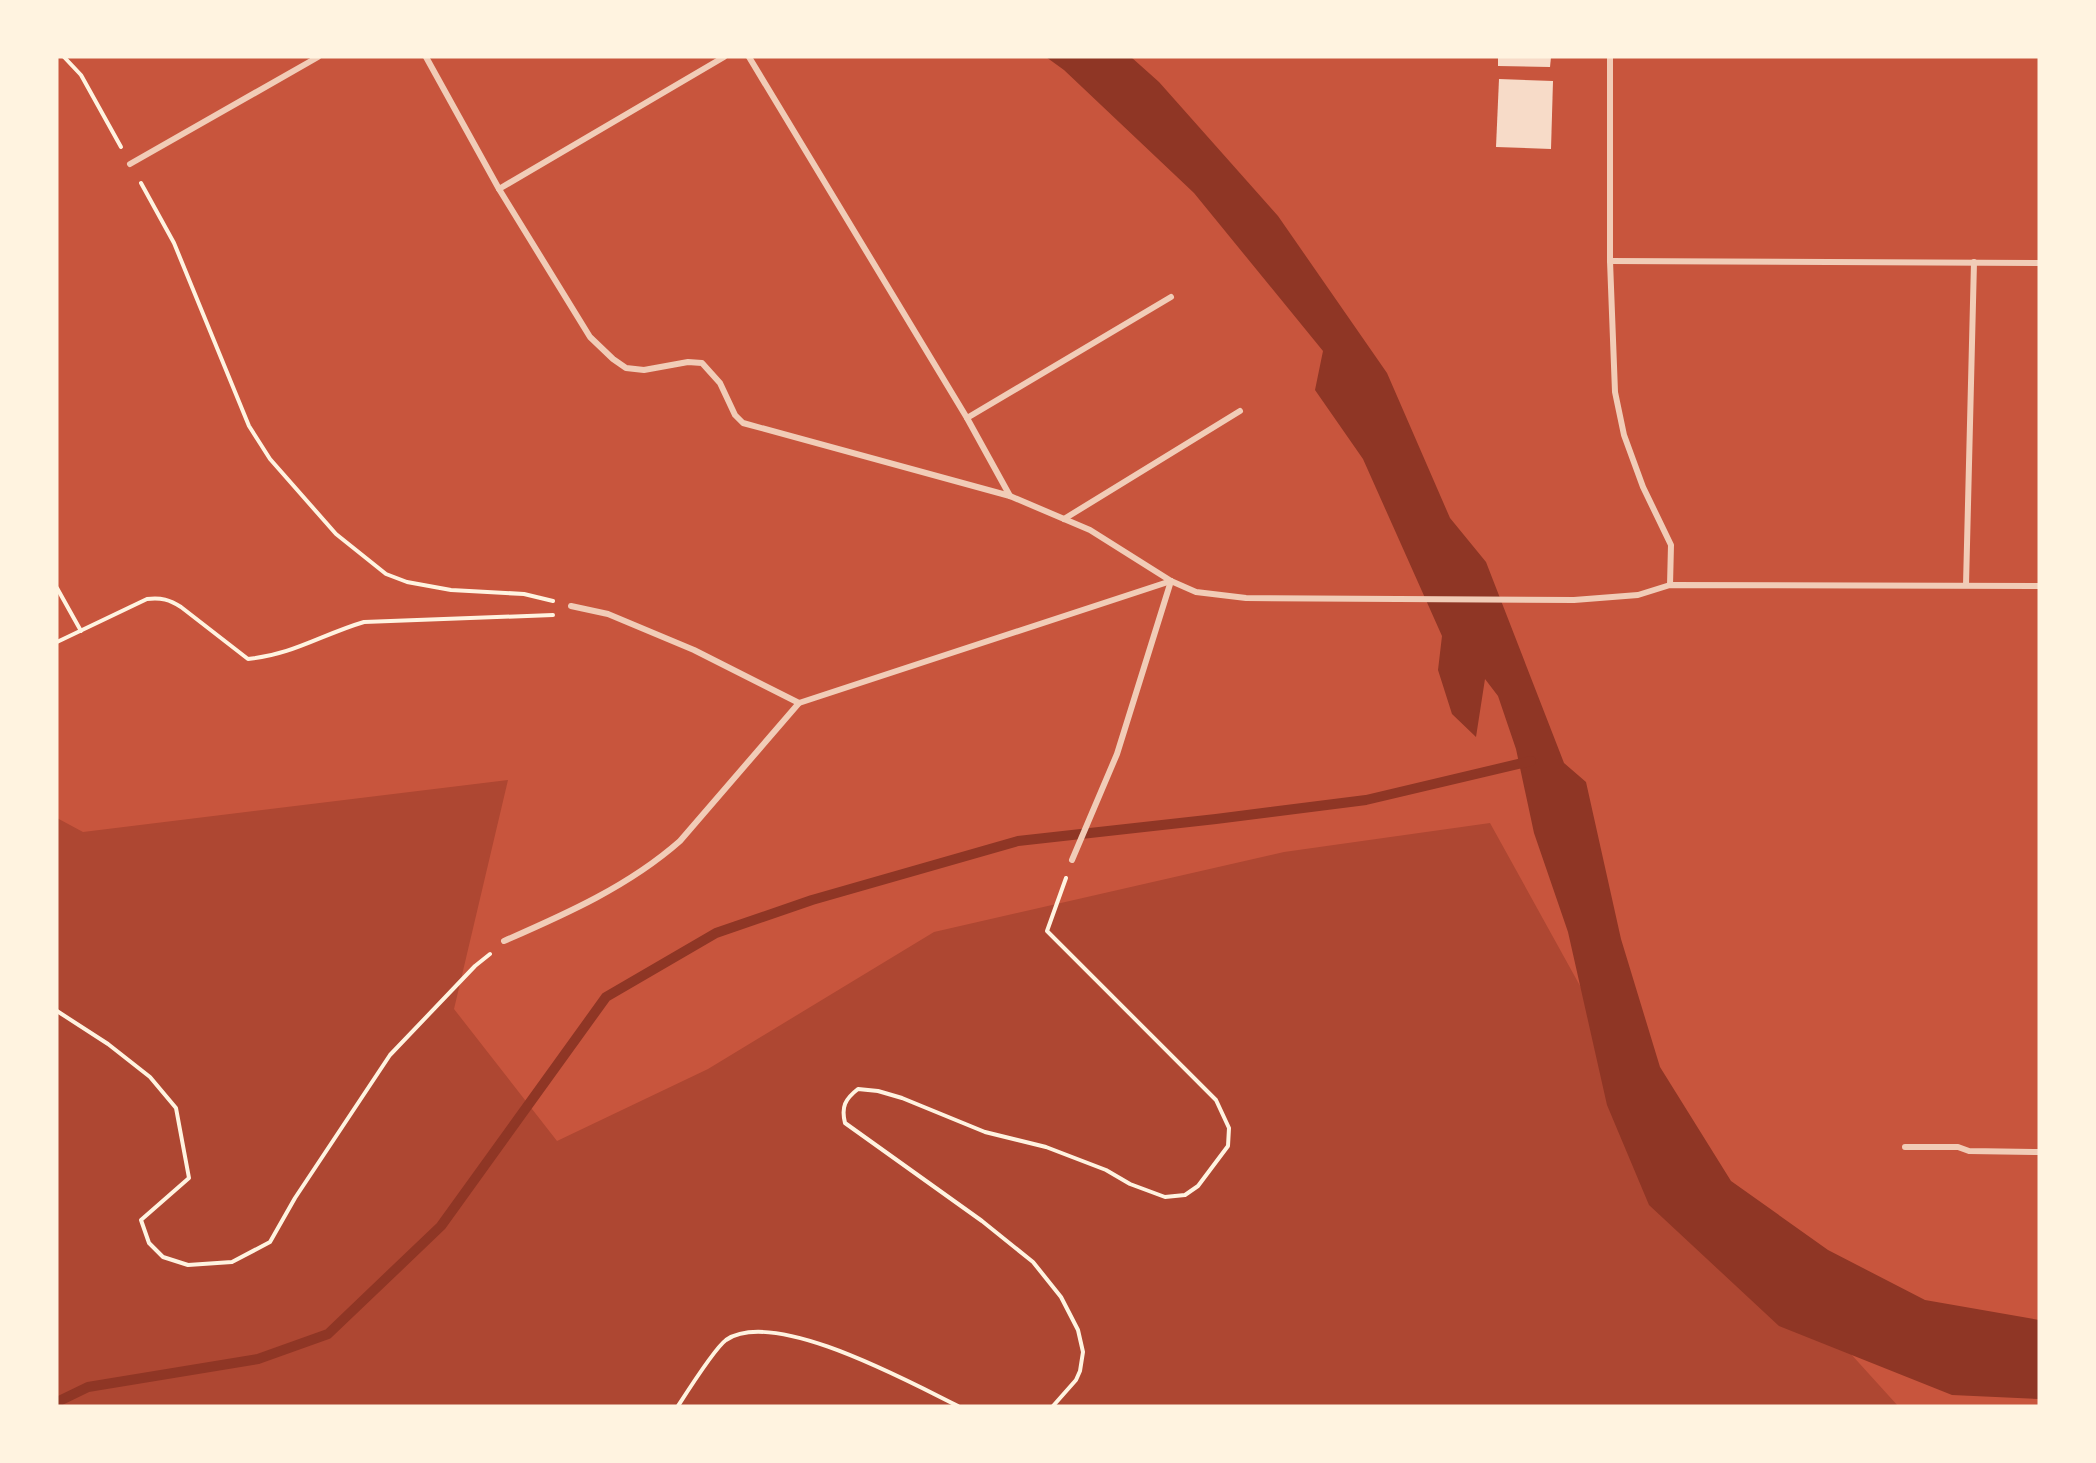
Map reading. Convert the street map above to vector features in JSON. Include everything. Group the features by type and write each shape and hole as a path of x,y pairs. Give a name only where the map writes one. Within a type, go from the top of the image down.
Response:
{"street":[{"path":"130,164 318,57"},
{"path":"426,57 499,189 590,337 613,359 626,368 644,370 688,362 702,363 720,383 735,415 744,423 1010,496 1090,530 1171,581 1196,592 1246,598 1561,600 1638,595 1670,585 2039,586"},
{"path":"499,189 724,57"},
{"path":"749,57 967,417 1010,496"},
{"path":"1610,57 1610,261 1615,392 1624,435 1643,487 1671,545 1670,585"},
{"path":"1610,261 2039,263"},
{"path":"1966,585 1974,262"},
{"path":"967,417 1171,297"},
{"path":"1064,519 1240,411"},
{"path":"504,941 584,906 662,857 680,841 799,703 1171,581"},
{"path":"1072,860 1117,754 1171,581"},
{"path":"571,606 608,614 694,650 799,703"},
{"path":"1905,1147 1958,1147 1968,1151 2039,1152"}],"path":[{"path":"64,57 81,75 174,243 249,426 270,459 302,498 336,534 386,574 407,582 451,590 524,594 571,606"},
{"path":"57,588 81,630"},
{"path":"57,642 147,598 169,600 248,659 268,657 296,649 340,629 364,622 557,615 571,606"},
{"path":"1053,1406 1076,1380 1083,1352 1078,1330 1061,1297 1033,1262 982,1221 845,1123 842,1110 847,1097 858,1089 878,1091 902,1098 985,1132 1046,1147 1106,1170 1130,1184 1165,1197 1185,1195 1198,1186 1228,1146 1229,1128 1216,1100 1047,931 1072,860"},
{"path":"57,1011 108,1044 150,1077 176,1108 189,1178 141,1220 149,1243 163,1257 188,1265 232,1262 270,1242 295,1198 390,1055 475,966 504,941"},
{"path":"678,1406 725,1340 739,1333 759,1330 789,1336 857,1357 957,1406"}],"shaded area":[{"path":"1046,57 1131,57 1159,82 1278,216 1387,373 1450,518 1486,562 1564,763 1586,782 1621,939 1660,1067 1731,1181 1828,1250 1925,1300 2039,1320 2039,1399 1952,1395 1779,1326 1649,1205 1607,1105 1568,932 1534,833 1516,749 1498,696 1485,679 1476,737 1452,714 1438,670 1442,636 1363,459 1315,390 1323,351 1194,193 1064,70"},
{"path":"508,780 454,1009 557,1141 708,1069 934,932 1284,852 1490,823 1678,1163 1898,1406 57,1406 57,818 83,832"}],"building":[{"path":"1498,57 1551,57 1550,67 1498,66"},
{"path":"1499,79 1553,81 1551,149 1496,147"}],"waterway":[{"path":"57,1402 88,1387 258,1359 328,1334 441,1226 606,997 716,933 812,900 1018,841 1366,800 1531,761"}]}
